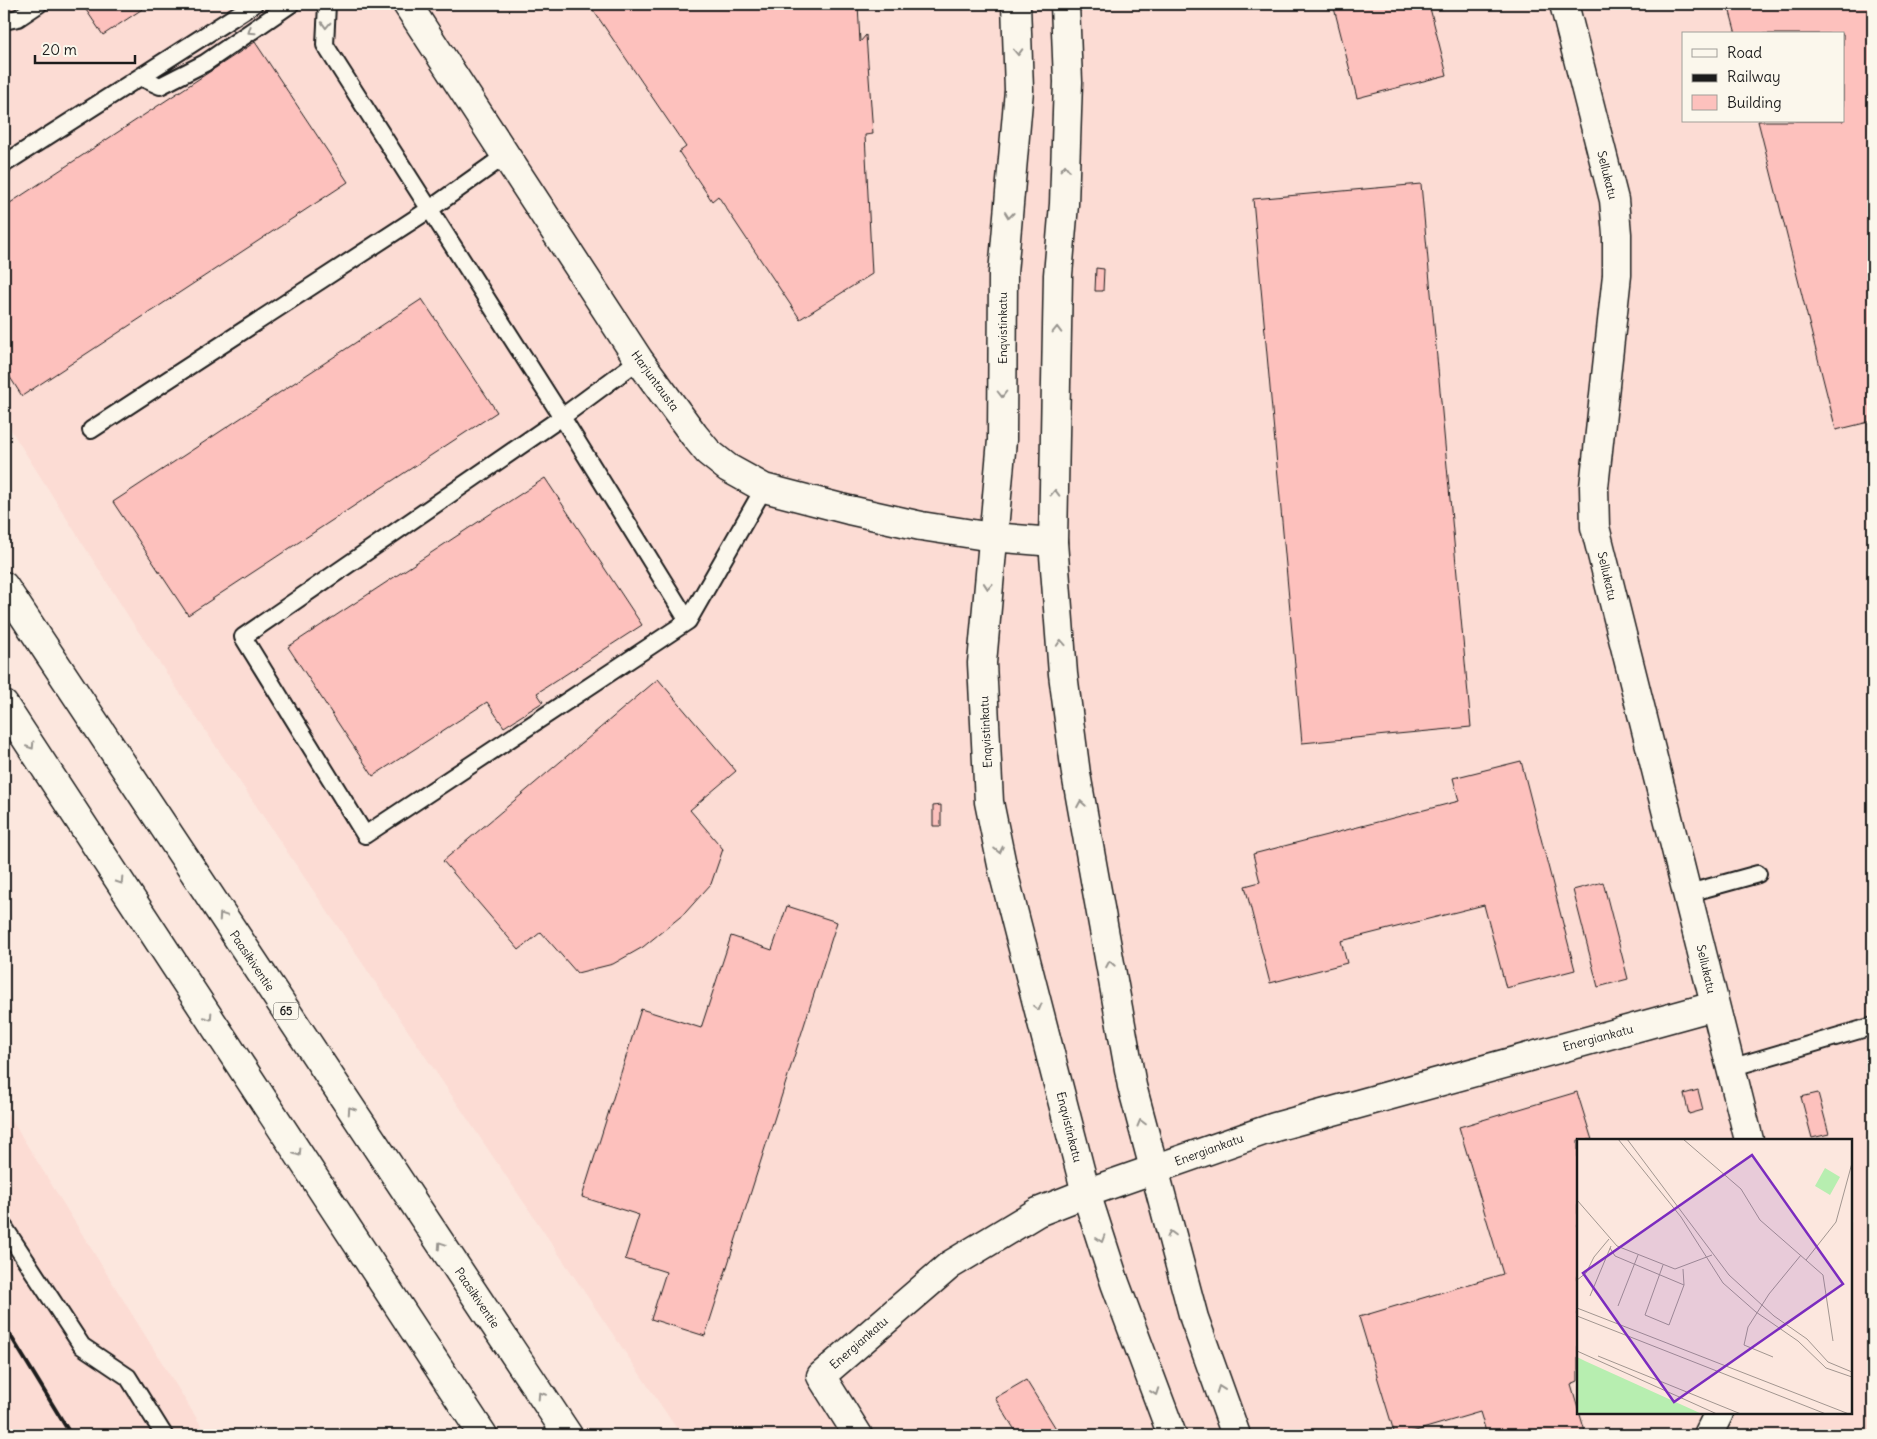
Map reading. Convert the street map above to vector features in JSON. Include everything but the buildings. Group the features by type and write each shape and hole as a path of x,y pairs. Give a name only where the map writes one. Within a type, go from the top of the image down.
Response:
{"main road":[{"name":"Harjuntausta","path":"407,4 639,360 708,452 728,468 764,488 921,526 992,537 1053,542"},
{"name":"Enqvistinkatu","path":"1016,4 1019,90 1003,273 1002,440 982,663 989,802 1004,875 1086,1192 1115,1283 1172,1435"},
{"path":"1065,4 1068,82 1064,204 1058,275 1053,542 1064,674 1076,774 1132,1086 1194,1318 1236,1435"},
{"name":"Sellukatu","path":"1564,4 1614,200 1617,234 1617,275 1594,487 1596,527 1616,614 1689,893 1714,1006 1749,1139"},
{"name":"Paasikiventie","path":"4,586 568,1435"},
{"path":"4,705 483,1435"},
{"name":"Energiankatu","path":"858,1435 821,1376 950,1265 1038,1212 1086,1192 1275,1127 1714,1006"},
{"path":"1708,1435 1718,1414"}],"lane":[{"path":"4,21 18,18 40,4"},
{"path":"4,164 254,4"},
{"path":"140,77 160,86 205,63 291,4"},
{"path":"327,4 325,45 562,417 688,621"},
{"path":"91,430 430,210 506,155"},
{"path":"639,360 562,417 243,637 365,835 688,621 764,488"},
{"path":"1689,893 1758,874"},
{"path":"1730,1068 1873,1026"},
{"path":"4,1227 82,1346 128,1377 164,1435"}],"shaded area":[{"path":"4,4 1873,4 1873,1435 681,1435 132,622 4,419"},
{"path":"4,1108 207,1435 8,1435 4,1428"}],"railway":[{"path":"4,1325 71,1435"}]}
